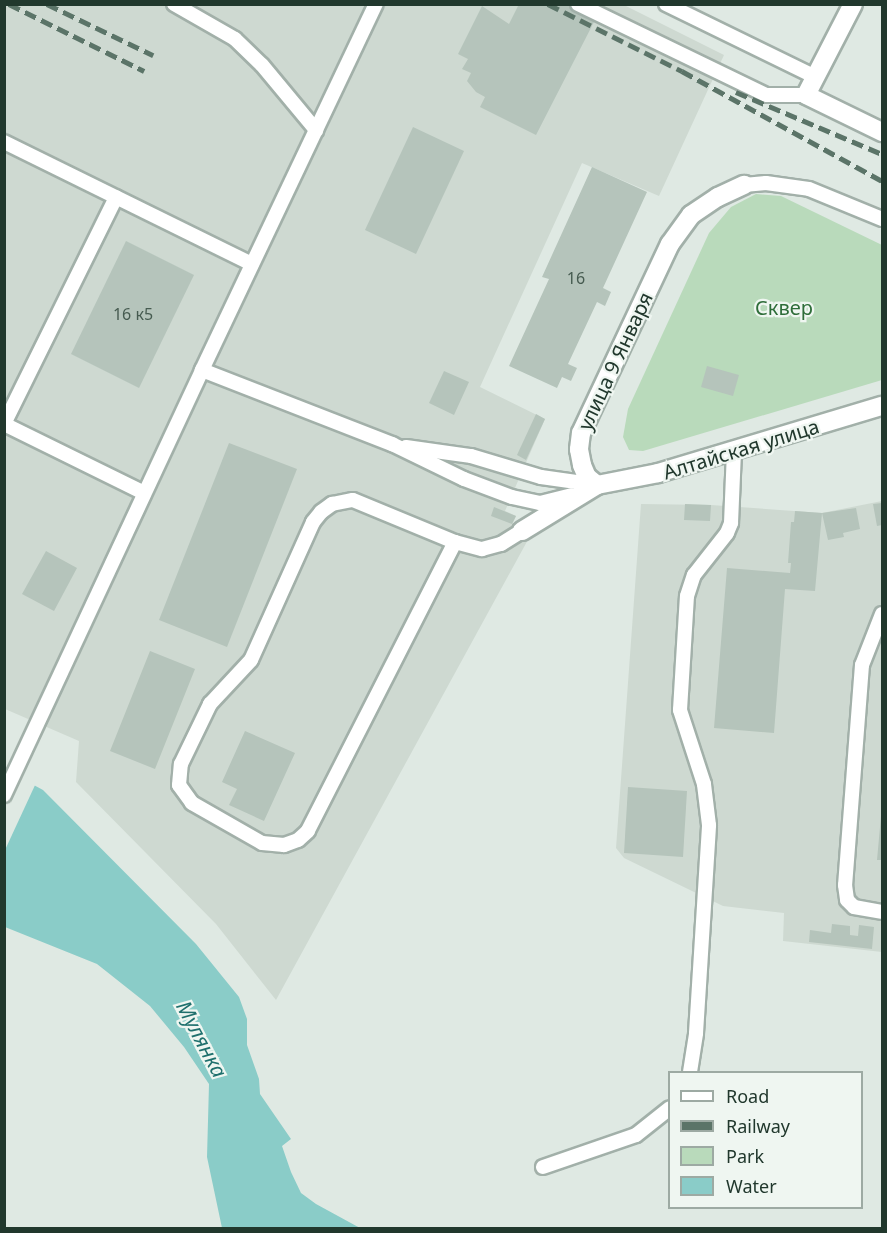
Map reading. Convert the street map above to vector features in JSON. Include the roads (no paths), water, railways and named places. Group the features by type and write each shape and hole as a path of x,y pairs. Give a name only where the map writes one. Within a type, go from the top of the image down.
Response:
{"street":[{"path":"853,4 806,95 882,132"},
{"name":"улица 9 Января","path":"597,485 587,477 582,465 579,441 581,433 669,244 691,215 718,197 744,185"},
{"name":"Алтайская улица","path":"597,485 648,476 882,406"},
{"path":"522,531 597,485"}],"lane":[{"path":"174,4 235,39 262,65 316,130"},
{"path":"4,795 376,4"},
{"path":"578,4 766,94 806,95"},
{"path":"666,4 816,77"},
{"path":"4,142 252,264"},
{"path":"744,185 766,183 809,189 882,219"},
{"path":"116,197 4,424 144,494"},
{"path":"202,370 392,444 464,478 529,502 551,501 597,485"},
{"path":"392,444 471,456 541,477 597,485"},
{"path":"690,1071 696,1033 709,825 704,784 680,710 684,630 690,585 701,564 727,533 731,523 734,451"},
{"path":"455,542 308,831 298,840 284,845 262,843 192,803 179,785 181,764 210,704 251,660 313,522 321,512 342,500 353,500 470,547 492,548 522,531"},
{"path":"882,614 862,665 845,885 847,900 854,907 882,912"},
{"path":"543,1167 636,1136 668,1109"}],"water":[{"name":"Мулянка","path":"4,769 43,790 196,944 239,997 247,1019 247,1045 259,1079 260,1094 291,1139 282,1146 301,1193 316,1204 360,1228 222,1228 207,1157 209,1084 184,1047 150,1006 97,964 5,927"}],"railway":[{"path":"9,4 144,71"},
{"path":"47,4 153,55"},
{"path":"548,4 682,71 882,181"},
{"path":"736,92 882,154"}],"park label":[{"name":"Сквер","path":"784,307"}]}
